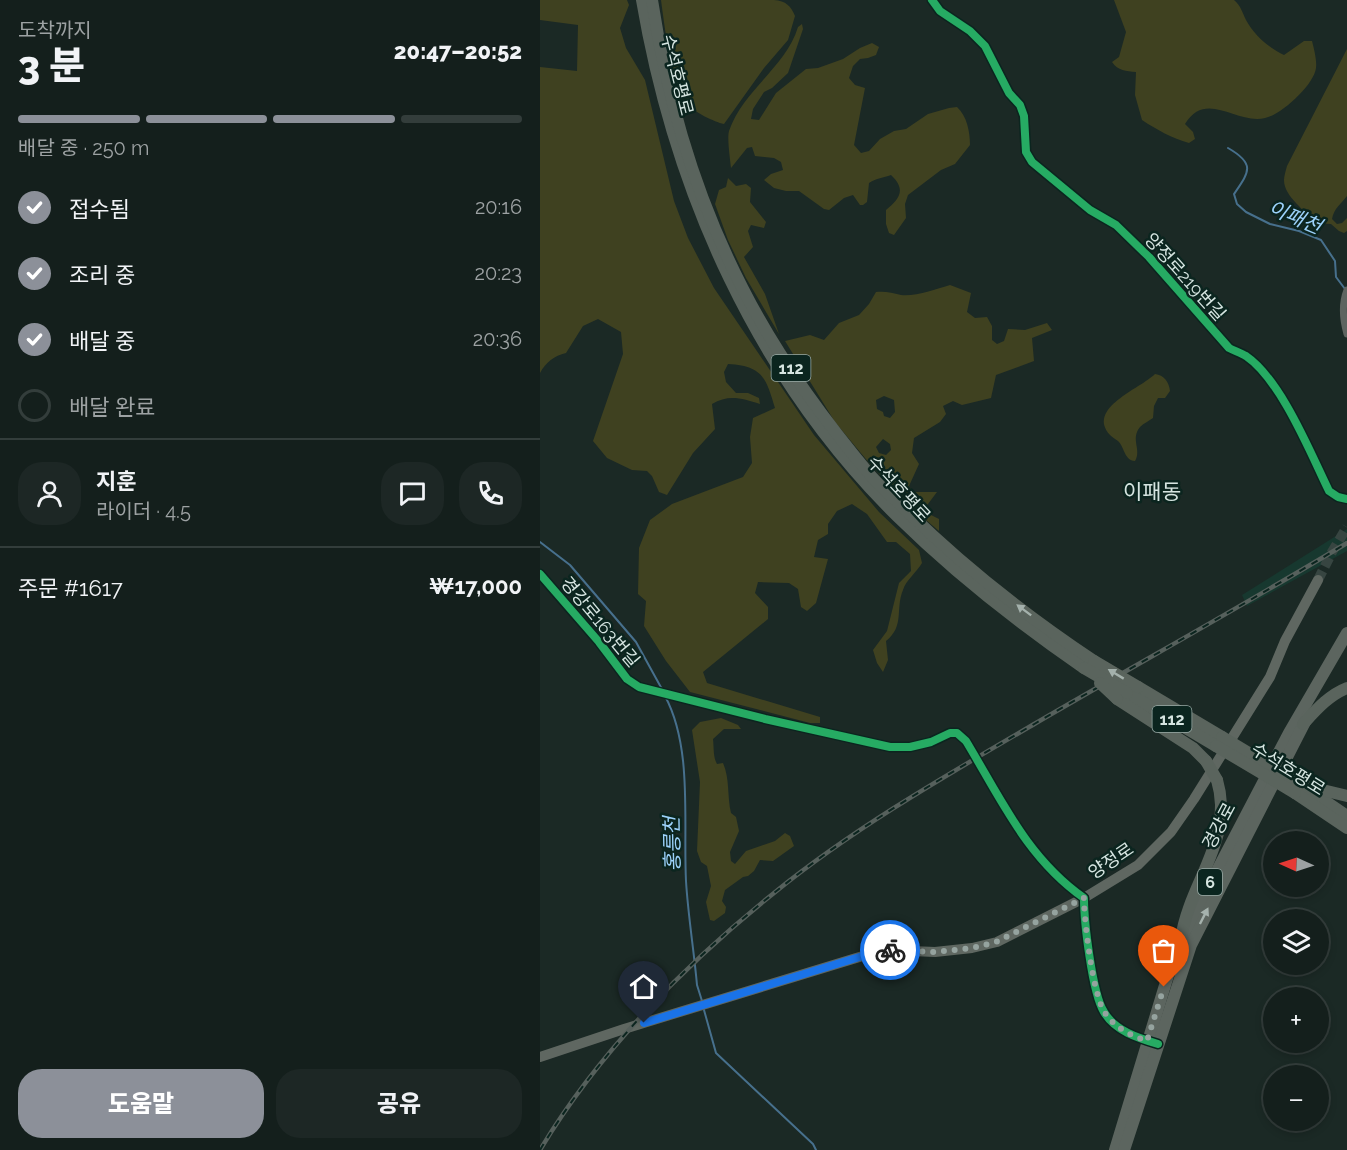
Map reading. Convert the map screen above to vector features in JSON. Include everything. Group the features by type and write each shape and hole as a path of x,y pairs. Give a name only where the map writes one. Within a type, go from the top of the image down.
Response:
{"highway":[{"name":"수석호평로","path":"642,0 650,50 670,127 690,187 715,249 746,315 815,421 896,515 942,559 984,595 1065,648 1127,693"},
{"name":"수석호평로","path":"652,0 665,72 687,150 713,224 743,289 779,351 819,410 873,477 929,534 1065,648 1084,668 1219,741 1347,816"},
{"path":"1303,724 1324,703 1347,688"},
{"path":"1127,693 1193,748 1206,761 1217,780 1222,804 1220,831 1184,921 1181,939"},
{"name":"수석호평로","path":"1298,789 1347,828"},
{"path":"1298,789 1347,796"}],"main road":[{"name":"양정로","path":"540,1057 888,950 935,952 972,948 996,942 1084,898 1138,865 1171,832 1194,799 1270,678 1285,641 1318,580"},
{"name":"경강로","path":"1124,1150 1181,939 1289,733 1347,633"},
{"name":"경강로","path":"1115,1150 1152,1043 1201,922 1303,724 1347,645"}],"street":[{"name":"양정로219번길","path":"932,0 940,11 970,31 985,46 1009,93 1020,105 1024,116 1026,152 1032,162 1090,210 1116,225 1149,257 1229,348 1253,361 1279,392 1329,491 1338,497 1347,499"},
{"path":"1346,293 1344,324 1347,334"},
{"name":"경강로163번길","path":"540,574 599,642 627,679 639,687 765,719 890,747 909,747 931,742 950,732 957,733 966,741 1017,829 1033,852 1066,886 1084,898"},
{"path":"1084,898 1084,920 1098,998 1104,1012 1117,1027 1152,1043"}],"shaded area":[{"path":"540,0 627,0 629,5 620,28 626,48 645,80 674,201 688,238 714,288 814,435 879,512 919,550 922,563 903,590 896,629 886,641 888,660 883,672 873,650 887,631 899,583 911,571 910,554 896,542 887,542 867,514 852,504 837,511 828,524 828,534 818,540 814,557 828,559 816,603 807,611 801,607 798,589 789,583 758,582 755,593 768,607 768,619 703,672 707,683 820,717 820,723 810,723 690,692 666,661 644,626 646,601 638,594 639,548 650,520 672,504 743,477 752,463 750,437 753,418 775,408 769,389 761,376 749,368 728,364 724,372 726,382 736,393 748,393 759,398 760,404 735,398 724,399 712,404 715,429 693,453 667,495 659,492 652,476 647,471 632,470 607,458 593,441 623,354 621,332 598,319 583,326 566,353 551,360 540,373 540,67 577,71 578,25 540,20"},
{"path":"661,0 774,0 785,3 793,12 795,16 788,40 764,68 724,124 695,111 682,97 673,71"},
{"path":"1114,0 1234,0 1253,31 1278,52 1284,55 1304,41 1312,41 1316,62 1314,75 1296,98 1272,116 1254,119 1222,110 1202,109 1193,114 1185,124 1193,132 1195,139 1189,143 1177,139 1142,120 1135,95 1136,72 1120,69 1112,62 1119,57 1126,32"},
{"path":"802,24 803,29 788,73 772,88 764,92 753,109 751,119 759,120 776,93 806,69 818,68 843,59 872,43 879,47 876,55 860,59 853,66 849,78 855,85 865,88 854,145 861,153 869,151 880,139 894,131 906,129 928,114 957,107 966,120 970,145 955,164 941,170 908,195 905,204 906,218 894,235 889,233 886,224 886,210 898,198 900,190 891,175 869,183 867,202 863,205 860,205 853,195 844,198 829,210 824,209 799,191 774,188 764,180 771,174 783,170 781,162 774,158 755,156 752,147 747,148 731,168 728,134 735,116 775,67"},
{"path":"1347,49 1347,196 1336,209 1332,219 1337,224 1347,218 1347,231 1344,233 1331,224 1314,223 1291,198 1284,180 1287,166"},
{"path":"728,178 736,186 746,184 751,188 750,202 766,222 764,228 751,225 748,231 753,247 744,257 765,294 779,334 746,278 728,240 715,204 719,190 726,187"},
{"path":"950,285 971,293 967,312 975,318 987,317 992,326 992,340 997,344 1004,341 1008,329 1025,330 1047,323 1052,330 1032,338 1034,361 996,375 991,398 962,405 953,401 943,406 946,414 940,422 914,438 912,453 919,464 909,486 913,492 937,492 925,508 929,514 939,519 939,531 907,504 835,422 785,341 810,335 824,340 839,323 859,315 876,292 912,295","holes":["884,396 894,400 895,412 890,418 877,409 876,400","883,439 890,444 891,450 886,455 879,453 876,447"]},
{"path":"1155,374 1166,380 1170,391 1165,398 1158,398 1154,406 1153,418 1137,431 1137,457 1135,461 1131,460 1104,425 1105,416 1118,400"},
{"path":"1347,529 1347,551 1247,606 1242,595"},
{"path":"721,718 738,725 741,729 724,729 713,739 717,764 723,763 725,769 731,813 736,817 739,831 730,852 731,861 735,864 746,851 775,841 785,833 790,836 794,846 773,861 760,860 754,871 725,890 722,901 726,907 725,913 714,921 710,920 706,902 711,886 707,866 701,862 697,851 700,782 692,730 700,722"}],"waterway":[{"name":"이패천","path":"1228,148 1243,159 1247,169 1234,194 1237,204 1246,212 1270,224 1299,231 1321,240 1335,261 1336,277 1345,289"},
{"name":"홍릉천","path":"540,542 570,565 636,642 663,691"},
{"name":"홍릉천","path":"665,696 674,716 683,762 687,894 697,985 702,1001"},
{"name":"홍릉천","path":"704,1010 716,1053 813,1144 816,1150"}],"tunnel":[{"path":"1318,580 1347,527"}],"railway":[{"path":"540,1150 589,1079 646,1011 708,949 805,869 869,824 935,783 1347,543"}],"cycle path":[{"path":"932,0 940,11 970,31 985,46 1009,93 1020,105 1024,116 1026,152 1032,162 1090,210 1116,225 1149,257 1229,348 1246,356 1259,367 1294,418 1329,491 1338,497 1347,499"},
{"path":"540,574 599,642 627,679 639,687 765,719 890,747 910,747 931,742 950,733 957,733 966,741 1004,806 1031,846 1046,865 1084,898 1092,974 1104,1012 1121,1029 1158,1044"}],"way so far":[{"path":"890,950 935,952 972,948 996,942 1084,898 1084,920 1098,998 1104,1012 1117,1027 1147,1041 1164,987"}],"district":[{"name":"이패동","path":"1152,492"}],"route":[{"path":"644,1023 866,955 890,950"}]}
